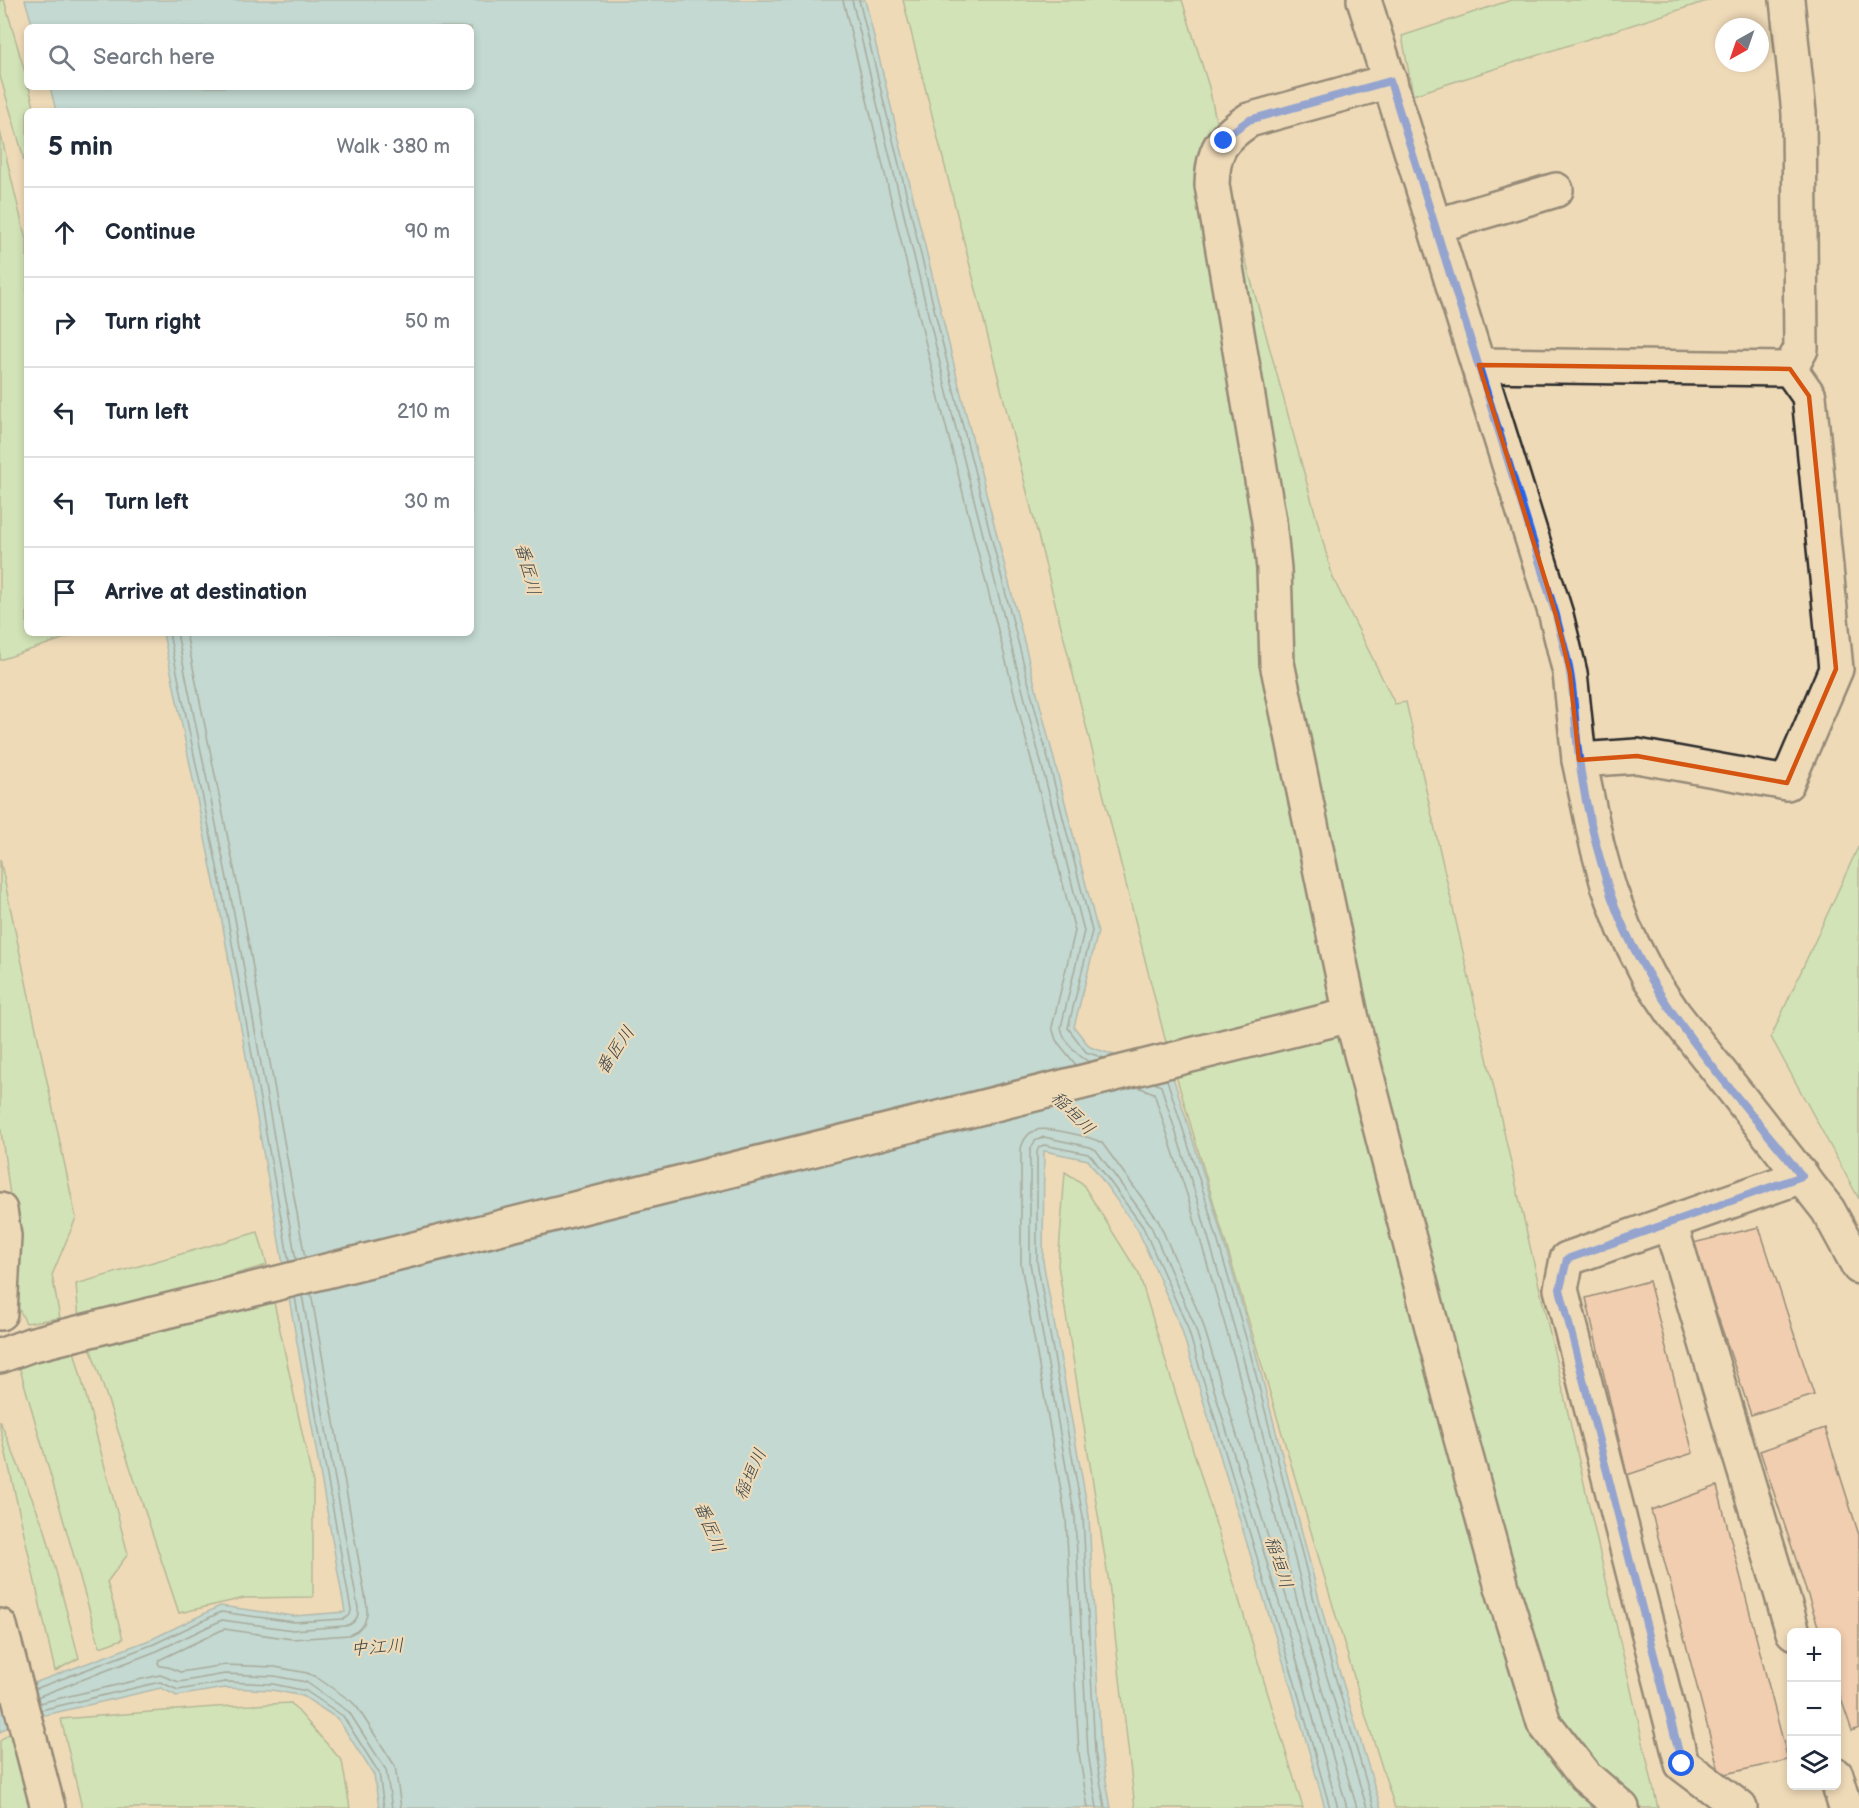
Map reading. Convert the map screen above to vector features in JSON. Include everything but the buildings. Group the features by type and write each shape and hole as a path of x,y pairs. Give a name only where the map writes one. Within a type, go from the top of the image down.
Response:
{"street":[{"path":"1364,0 1556,615 1570,673 1579,760 1597,845 1608,885 1624,928 1649,977 1674,1014 1828,1210 1859,1267"},
{"path":"1787,0 1799,113 1801,349 1790,369"},
{"path":"1390,81 1249,120 1232,132 1220,146 1212,166 1216,214 1269,521 1274,569 1277,663 1342,1017 1499,1576 1544,1723 1585,1776 1622,1808"},
{"path":"1435,226 1556,190"},
{"path":"1479,365 1790,369"},
{"path":"1579,760 1637,756 1787,783 1836,669 1809,396 1790,369"},
{"path":"15,1350 1342,1017"},
{"path":"1740,1808 1682,1764 1560,1289 1567,1259 1802,1176"},
{"path":"0,1210 4,1236 0,1313"},
{"path":"1670,1223 1793,1628"},
{"path":"0,1626 48,1808"},
{"path":"1841,1790 1846,1808"}],"highlighted area":[{"path":"1479,365 1790,369 1809,396 1836,669 1787,783 1637,756 1579,760 1570,673 1556,615"}],"green space":[{"path":"0,0 4,0 24,69 24,90 30,90 34,108 24,108 24,161 21,148 0,76"},
{"path":"903,0 1182,0 1209,87 1244,255 1333,578 1395,704 1406,702 1658,1808 1395,1808 1365,1714 1164,1035"},
{"path":"1511,0 1710,0 1413,95 1402,36"},
{"path":"0,131 24,231 24,636 71,636 0,660"},
{"path":"1859,845 1859,1199 1771,1037"},
{"path":"0,859 76,1218 52,1275 60,1318 26,1323 9,1289 18,1252 0,1124"},
{"path":"1065,1172 1082,1183 1139,1274 1303,1808 1135,1808 1109,1583 1058,1265"},
{"path":"258,1232 267,1265 79,1319 76,1284"},
{"path":"272,1293 313,1483 313,1597 244,1598 179,1613 88,1341"},
{"path":"72,1343 128,1554 107,1582 123,1639 100,1647 20,1369 29,1355"},
{"path":"0,1421 45,1530 79,1658 55,1671 0,1427"},
{"path":"291,1703 342,1761 350,1808 82,1808 61,1719"},
{"path":"15,1729 37,1808 0,1808 0,1741"}],"water":[{"path":"25,0 865,0 965,410 1098,932 1074,1027 1090,1047 1172,1074 1255,1350 1329,1637 1381,1808 1325,1808 1290,1684 1181,1328 1138,1230 1088,1160 1044,1151 1043,1261 1089,1516 1101,1752 1111,1808 379,1808 374,1775 338,1719 303,1696 272,1690 225,1688 177,1696 161,1688 15,1722 0,1732 0,1689 10,1692 152,1639 220,1606 294,1616 345,1612 221,916 164,636 474,636 474,108 55,108 51,90 474,90 474,24 32,24"}],"route":[{"path":"1224,141 1249,120 1390,81 1556,615 1570,673 1579,760 1597,845 1608,885 1624,928 1649,977 1674,1014 1802,1176 1567,1259 1560,1289 1682,1764"}],"water label":[{"name":"番匠川","path":"528,569"},
{"name":"番匠川","path":"615,1050"},
{"name":"稲垣川","path":"1073,1113"},
{"name":"稲垣川","path":"750,1474"},
{"name":"番匠川","path":"710,1527"},
{"name":"稲垣川","path":"1279,1562"},
{"name":"中江川","path":"377,1647"}]}
